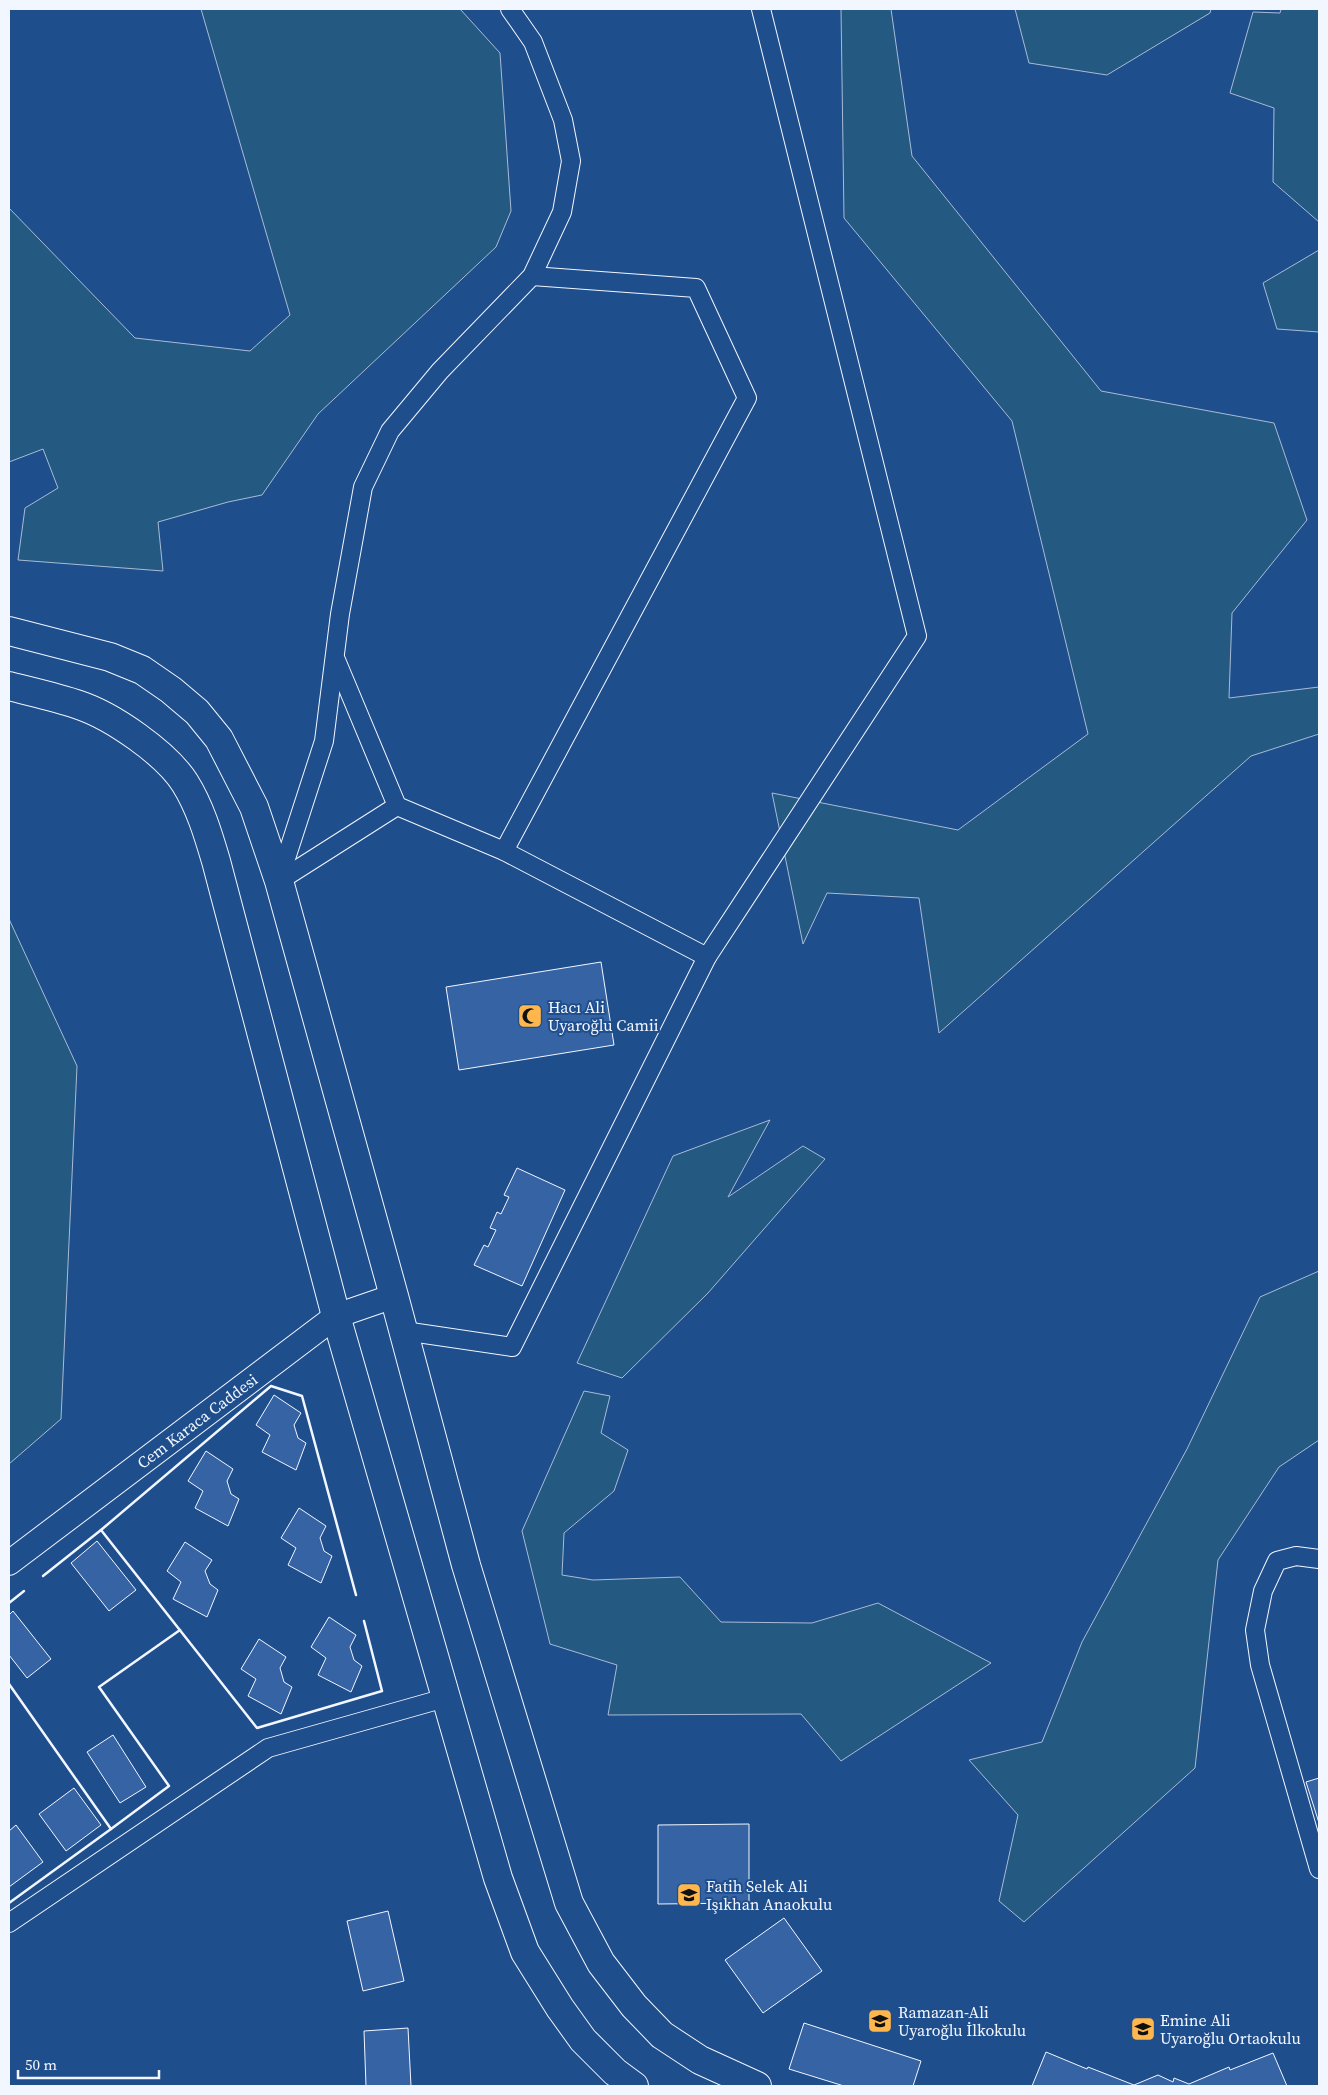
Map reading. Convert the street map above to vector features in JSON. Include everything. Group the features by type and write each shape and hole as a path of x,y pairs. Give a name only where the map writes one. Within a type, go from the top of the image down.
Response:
{"main road":[{"path":"9,631 110,657 142,670 171,690 197,712 218,739 254,807 279,881 404,1331 466,1565 569,1902 601,1963 634,2006 662,2034 700,2060 744,2082 757,2086"},
{"path":"9,686 80,705 109,718 156,752 184,782 204,820 336,1316 498,1878 525,1952 560,2008 582,2040 615,2072 634,2086"}],"street":[{"path":"279,881 324,741 340,614 363,487 390,431 440,370 532,276 562,212 571,161 563,120 533,42 510,9"},
{"path":"404,1331 512,1347 707,957 917,636 761,9"},
{"path":"504,851 747,398 696,288 532,276"},
{"path":"335,658 397,806 504,851 707,957"},
{"path":"279,881 397,806"},
{"name":"Cem Karaca Caddesi","path":"9,1563 336,1316 394,1296"},
{"path":"1319,1559 1296,1556 1277,1561 1263,1591 1255,1630 1260,1665 1319,1869"},
{"path":"9,1923 268,1748 446,1698"}],"shaded area":[{"path":"201,9 460,9 500,53 511,211 496,247 318,414 262,495 228,502 158,522 163,571 18,560 25,508 58,488 43,449 9,462 9,208 135,338 250,351 290,315"},
{"path":"841,9 891,9 912,156 1101,391 1274,423 1307,520 1232,613 1229,698 1319,687 1319,734 1251,756 939,1033 919,898 827,893 803,944 772,793 958,830 1088,734 1012,421 844,218"},
{"path":"1015,9 1211,9 1210,13 1107,75 1029,63"},
{"path":"1281,9 1319,9 1319,222 1273,182 1274,108 1230,93 1253,12 1280,13"},
{"path":"1319,250 1319,332 1277,329 1263,283"},
{"path":"9,919 77,1066 61,1419 9,1464"},
{"path":"770,1120 728,1197 803,1146 825,1159 708,1293 622,1378 577,1363 673,1156"},
{"path":"1319,1271 1319,1440 1279,1467 1218,1560 1195,1768 1024,1922 999,1901 1018,1815 969,1760 1042,1742 1082,1642 1187,1449 1260,1297"},
{"path":"584,1391 610,1396 601,1433 628,1450 614,1491 564,1533 562,1575 593,1580 680,1577 721,1622 812,1623 878,1603 991,1663 841,1761 801,1714 608,1715 617,1665 550,1644 522,1531"}],"building":[{"name":"Hacı Ali Uyaroğlu Camii","path":"601,962 614,1045 459,1070 446,987"},
{"path":"517,1168 565,1190 522,1286 474,1265 484,1245 488,1247 496,1230 490,1228 497,1212 501,1214 509,1197 504,1195"},
{"path":"274,1395 301,1413 294,1425 298,1438 306,1443 296,1470 262,1452 270,1435 256,1425"},
{"path":"206,1451 233,1469 227,1481 231,1494 239,1499 228,1526 195,1508 203,1491 188,1481"},
{"path":"299,1508 326,1526 320,1538 324,1551 332,1556 321,1583 288,1565 296,1548 281,1538"},
{"path":"97,1541 136,1590 109,1611 71,1563"},
{"path":"185,1542 212,1560 205,1571 210,1584 218,1590 207,1617 173,1599 181,1582 167,1571"},
{"path":"13,1611 51,1659 27,1678 9,1655 9,1615"},
{"path":"329,1617 356,1635 350,1647 354,1660 362,1666 351,1692 318,1675 326,1658 311,1647"},
{"path":"259,1639 286,1657 280,1668 284,1682 292,1687 281,1714 248,1696 256,1679 241,1669"},
{"path":"113,1735 146,1787 120,1803 87,1752"},
{"path":"1319,1778 1319,1823 1306,1782"},
{"path":"74,1788 101,1825 66,1851 39,1814"},
{"path":"749,1824 749,1903 658,1904 658,1825"},
{"path":"16,1825 43,1862 9,1887 9,1831"},
{"path":"388,1911 404,1981 363,1991 347,1921"},
{"path":"784,1918 822,1971 763,2013 725,1960"},
{"path":"804,2023 921,2061 913,2086 844,2086 789,2069"},
{"path":"408,2028 411,2086 366,2086 364,2031"},
{"path":"1046,2052 1087,2069 1088,2067 1134,2085 1158,2075 1173,2082 1174,2078 1189,2084 1229,2067 1230,2070 1273,2053 1287,2086 1032,2086"}],"wall":[{"path":"356,1595 302,1396 271,1386 101,1530 257,1728 382,1691 364,1621"},
{"path":"43,1576 101,1530"},
{"path":"9,1603 24,1591"},
{"path":"9,1684 111,1829 169,1786 99,1687 180,1630"},
{"path":"9,1903 111,1829"}],"place":[{"name":"Hacı Ali Uyaroğlu Camii","path":"530,1016"},
{"name":"Fatih Selek Ali Işıkhan Anaokulu","path":"689,1895"},
{"name":"Ramazan-Ali Uyaroğlu İlkokulu","path":"880,2021"},
{"name":"Emine Ali Uyaroğlu Ortaokulu","path":"1143,2029"}]}
